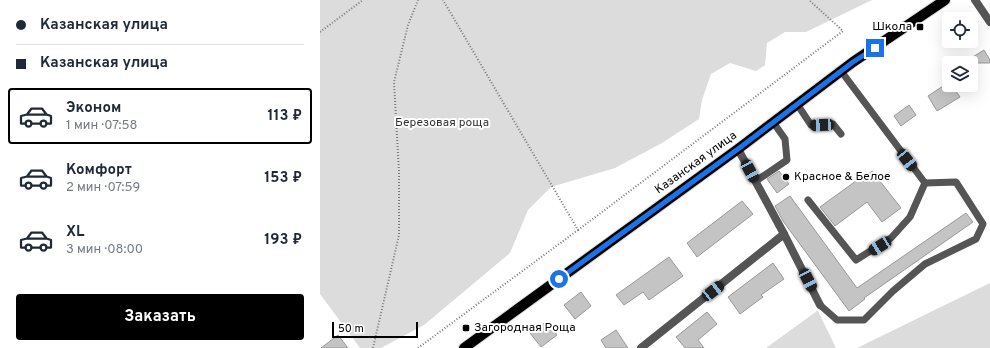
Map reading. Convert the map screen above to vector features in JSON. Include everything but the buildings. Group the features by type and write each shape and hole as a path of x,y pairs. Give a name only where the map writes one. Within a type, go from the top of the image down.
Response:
{"main road":[{"name":"Казанская улица","path":"464,348 738,149 841,71 945,0"}],"street":[{"path":"975,0 990,22"},
{"path":"738,149 820,305"},
{"path":"641,348 784,234"}],"lane":[{"path":"841,71 925,183"},
{"path":"797,104 811,125 833,124 841,134"},
{"path":"756,181 787,160 785,139 773,122"},
{"path":"820,305 837,320 864,320 893,291 925,264 976,239 983,224 956,182 925,183"},
{"path":"808,200 856,260 891,238 910,217 925,183"}],"path":[{"path":"320,32 363,0"},
{"path":"373,348 399,235 399,172 394,82 408,24 418,0"},
{"path":"443,0 578,230"},
{"path":"418,348 843,31 809,0"}],"green space":[{"name":"Березовая роща","path":"320,0 872,0 806,32 785,32 767,43 765,65 756,71 730,63 711,74 702,100 699,119 662,143 615,168 551,187 528,210 510,253 424,325 381,348 360,348 320,294"},
{"path":"990,283 990,348 857,348"},
{"path":"817,311 836,348 766,348"}],"place":[{"name":"Школа","path":"920,27"},
{"name":"Красное & Белое","path":"786,177"},
{"name":"Загородная Роща","path":"466,328"}],"route":[{"path":"559,279 738,149 853,62 875,48"}]}
